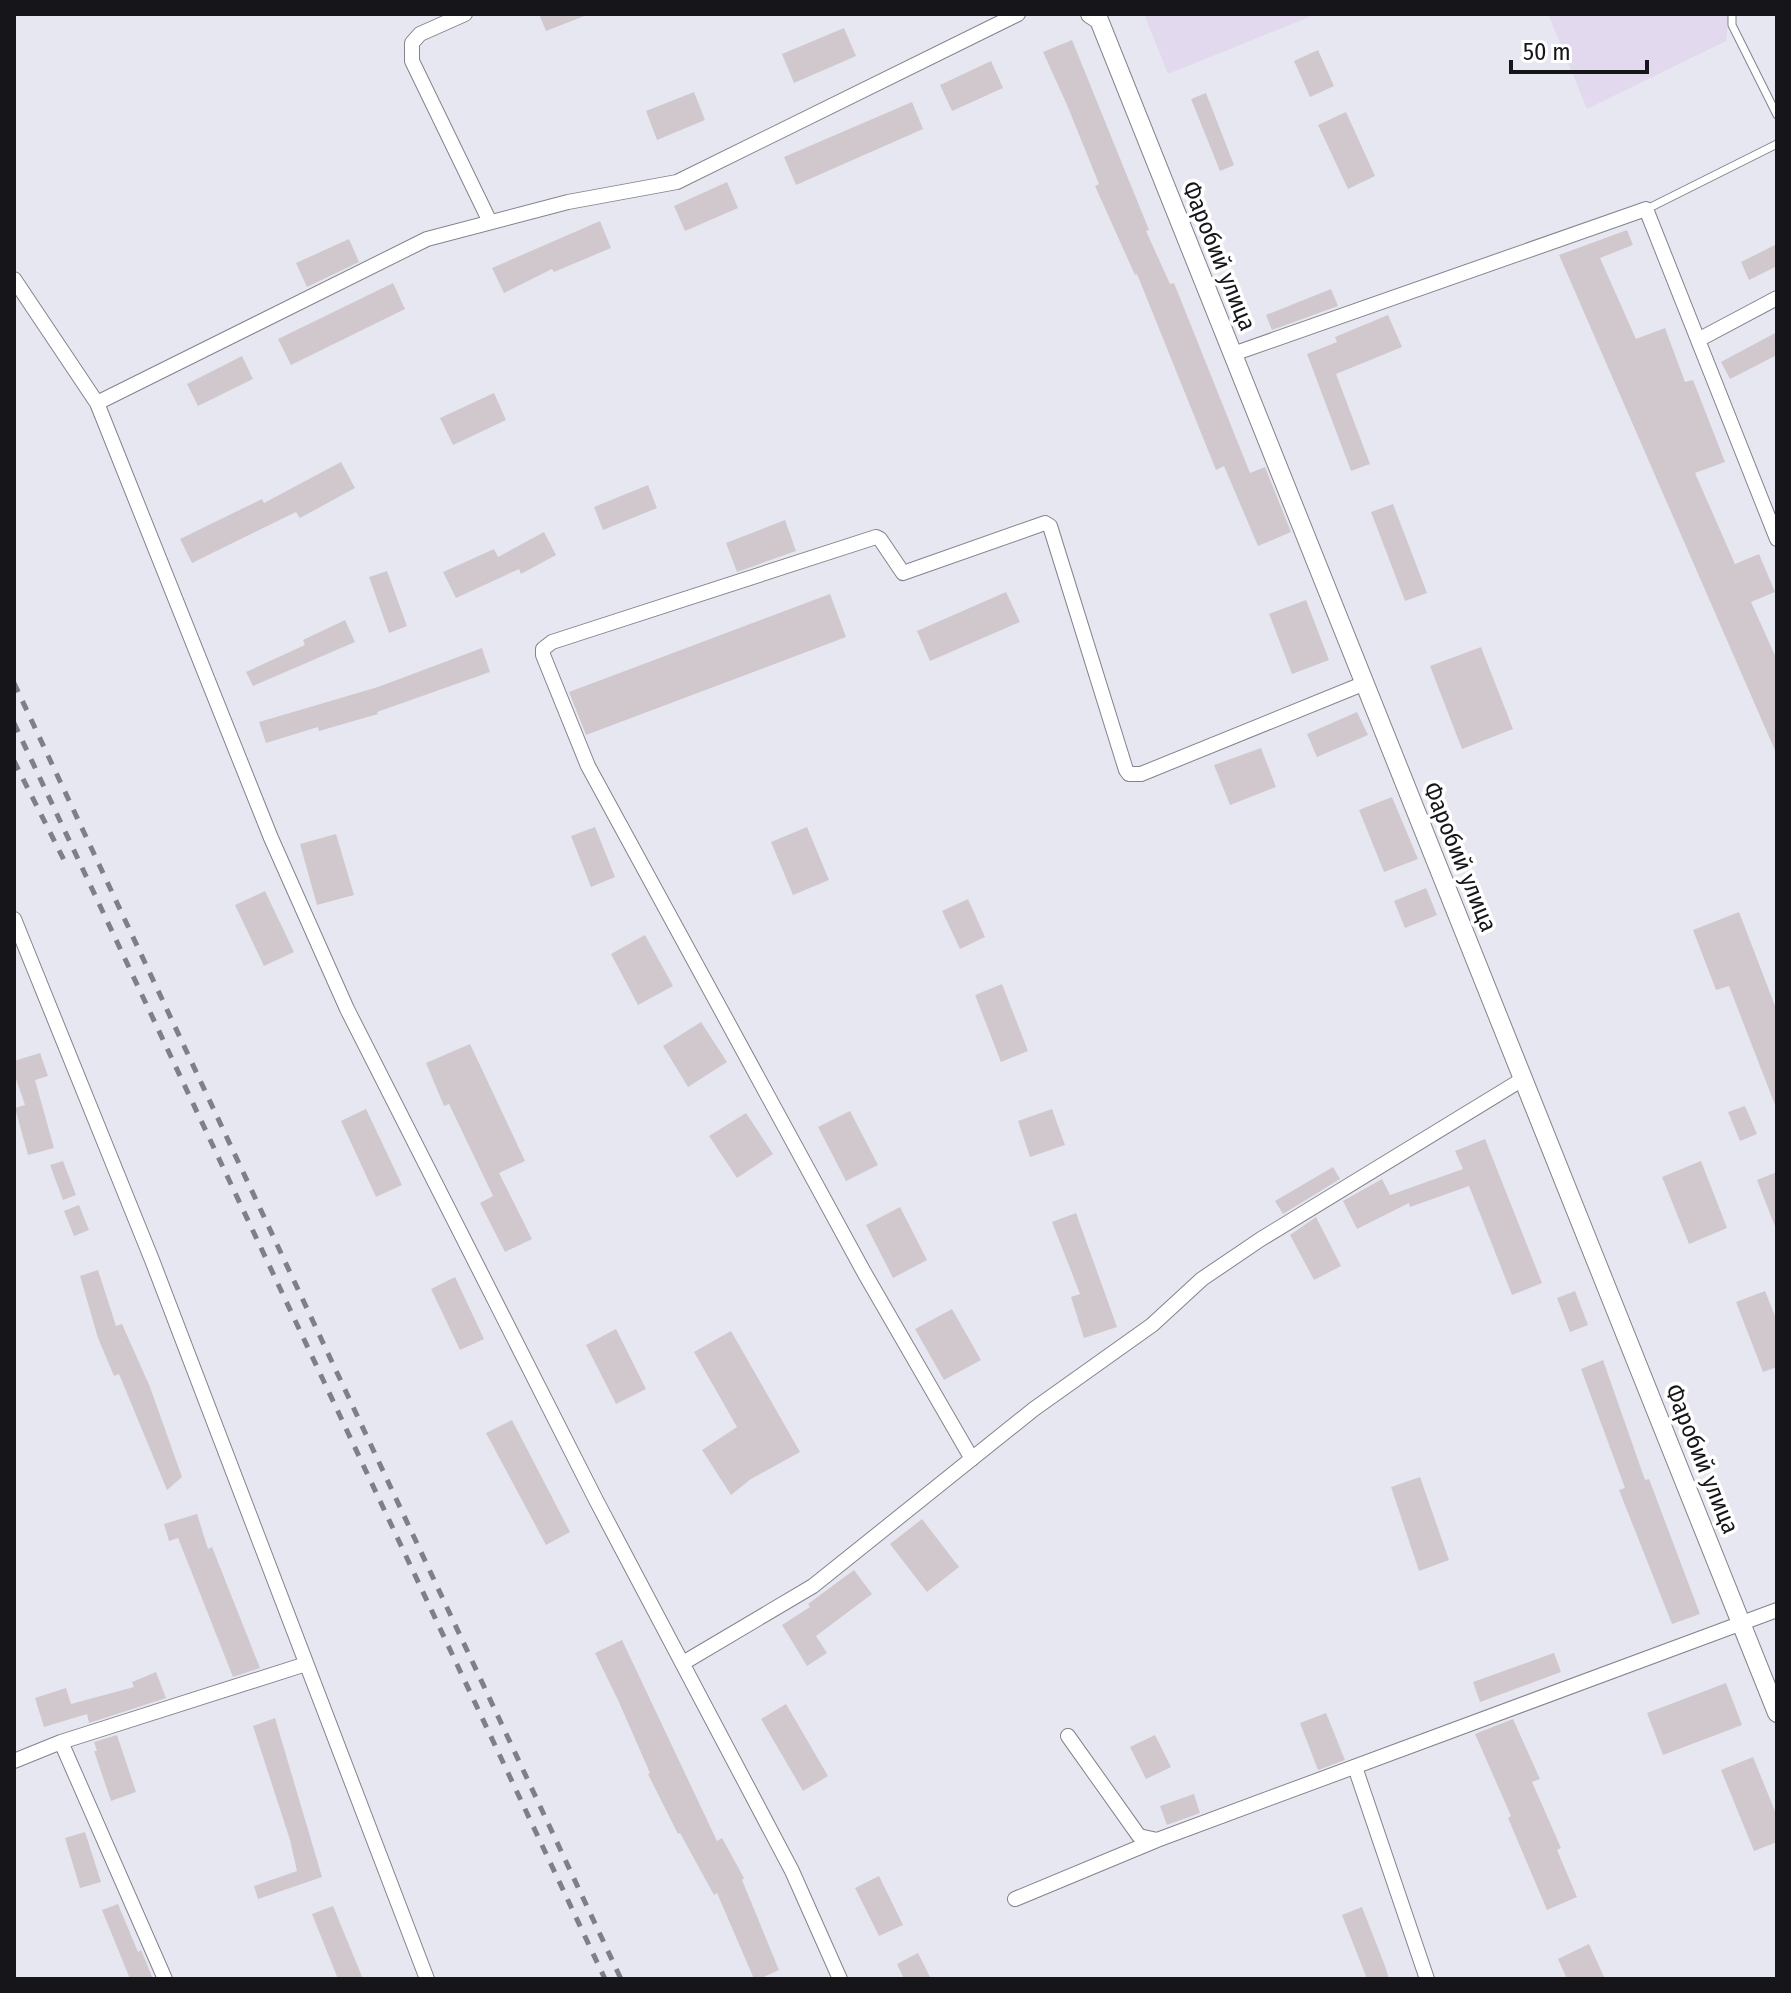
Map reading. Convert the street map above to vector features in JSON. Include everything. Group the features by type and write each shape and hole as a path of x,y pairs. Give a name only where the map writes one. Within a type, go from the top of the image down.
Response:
{"street":[{"path":"465,14 420,34 412,43 412,61 490,222"},
{"path":"97,403 427,239 568,202 677,182 1018,14"},
{"name":"Фаробий улица","path":"1094,17 1233,354 1777,1713"},
{"path":"1233,354 1646,209 1777,537"},
{"path":"14,279 97,403 271,838 347,1009 596,1500 792,1871 840,1979"},
{"path":"1698,340 1777,298"},
{"path":"972,1459 865,1274 588,766 543,649 552,642 876,537 903,573 1045,523 1050,526 1129,774 1141,774 1365,683"},
{"path":"14,919 152,1260 427,1979"},
{"path":"683,1663 813,1586 1034,1409 1152,1325 1202,1279 1261,1239 1523,1079"},
{"path":"1015,1899 1157,1840 1777,1610"},
{"path":"14,1761 61,1742 306,1664"},
{"path":"1068,1736 1139,1836 1157,1840"},
{"path":"61,1742 165,1979"},
{"path":"1355,1767 1427,1979"}],"lane":[{"path":"1732,14 1732,25 1777,115"},
{"path":"1646,209 1777,144"}],"shaded area":[{"path":"1144,14 1317,14 1168,74"},
{"path":"1548,14 1729,14 1726,41 1587,109"}],"building":[{"path":"539,14 586,14 587,15 546,31"},
{"path":"844,28 856,56 794,83 782,54"},
{"path":"1072,40 1149,230 1146,231 1170,284 1174,283 1250,473 1265,467 1291,532 1258,546 1224,466 1216,470 1137,274 1095,186 1099,184 1043,52"},
{"path":"1318,50 1334,86 1310,97 1294,61"},
{"path":"991,61 1003,88 952,111 940,85"},
{"path":"694,92 705,120 657,140 646,111"},
{"path":"1206,93 1234,165 1220,171 1191,99"},
{"path":"912,102 923,129 796,185 784,157"},
{"path":"1346,112 1375,176 1348,189 1318,125"},
{"path":"727,182 738,208 685,231 674,206"},
{"path":"600,221 611,248 554,272 552,269 504,293 492,268"},
{"path":"1627,230 1633,245 1600,258 1636,339 1665,328 1685,382 1693,380 1725,462 1695,473 1735,564 1759,554 1775,592 1751,602 1777,660 1777,755 1559,255"},
{"path":"349,239 359,262 307,287 296,263"},
{"path":"1777,244 1777,266 1749,280 1741,262"},
{"path":"393,283 405,309 291,365 278,339"},
{"path":"1331,289 1338,306 1272,330 1266,315"},
{"path":"1388,315 1402,347 1336,374 1370,464 1351,471 1307,354 1337,342 1335,337"},
{"path":"1777,332 1777,355 1730,379 1721,362"},
{"path":"242,356 253,379 198,406 187,384"},
{"path":"494,393 506,420 453,445 440,418"},
{"path":"341,462 355,488 300,518 296,512 192,563 180,539 262,499 264,503"},
{"path":"648,485 657,508 603,530 594,507"},
{"path":"1393,504 1427,593 1405,601 1371,512"},
{"path":"785,520 796,551 737,572 726,543"},
{"path":"544,532 556,555 521,574 519,569 456,598 443,572 494,549 498,557"},
{"path":"387,571 407,626 389,633 369,577"},
{"path":"1006,592 1020,622 930,661 917,631"},
{"path":"830,594 846,637 586,735 569,692"},
{"path":"1306,600 1329,660 1292,674 1269,614"},
{"path":"345,620 355,642 253,686 246,672 305,645 303,640"},
{"path":"1481,647 1513,729 1462,749 1430,666"},
{"path":"482,648 490,672 378,714 319,731 318,727 266,743 259,722 378,687"},
{"path":"1357,712 1368,735 1317,757 1307,734"},
{"path":"1261,748 1276,787 1230,805 1214,765"},
{"path":"1392,797 1418,859 1384,872 1359,810"},
{"path":"595,827 615,877 591,887 571,836"},
{"path":"807,827 829,880 793,895 771,842"},
{"path":"336,834 354,895 317,905 300,844"},
{"path":"1426,888 1437,915 1405,928 1394,901"},
{"path":"265,891 294,952 264,966 235,905"},
{"path":"968,899 985,937 960,949 942,911"},
{"path":"1739,912 1777,1011 1777,1110 1729,986 1716,990 1693,930"},
{"path":"645,935 673,986 638,1005 611,954"},
{"path":"1002,984 1028,1051 1001,1062 975,995"},
{"path":"701,1022 727,1062 688,1087 663,1046"},
{"path":"470,1044 525,1161 499,1173 532,1239 505,1252 480,1203 493,1196 449,1104 444,1106 426,1063"},
{"path":"40,1053 48,1076 35,1080 54,1148 28,1155 15,1108 25,1105 14,1073 14,1061"},
{"path":"1745,1106 1757,1134 1740,1141 1728,1112"},
{"path":"366,1109 402,1185 376,1197 341,1121"},
{"path":"1052,1109 1065,1145 1030,1157 1018,1121"},
{"path":"850,1111 878,1165 846,1181 818,1127"},
{"path":"746,1113 773,1154 737,1178 709,1136"},
{"path":"1485,1139 1542,1283 1512,1295 1469,1186 1410,1207 1409,1203 1357,1229 1343,1201 1382,1179 1390,1195 1463,1169 1455,1151"},
{"path":"63,1161 76,1195 63,1200 50,1165"},
{"path":"1701,1161 1727,1228 1689,1244 1662,1177"},
{"path":"1333,1167 1340,1179 1283,1214 1275,1201"},
{"path":"1777,1172 1777,1229 1776,1229 1757,1180"},
{"path":"79,1205 89,1230 74,1236 64,1211"},
{"path":"900,1207 927,1260 893,1278 866,1225"},
{"path":"1076,1213 1117,1327 1084,1338 1071,1297 1080,1294 1052,1222"},
{"path":"1316,1217 1341,1266 1314,1280 1290,1235"},
{"path":"98,1270 116,1326 122,1324 150,1387 182,1477 167,1490 119,1374 114,1376 98,1338 80,1276"},
{"path":"455,1277 484,1339 460,1350 431,1289"},
{"path":"1575,1291 1588,1325 1570,1332 1557,1298"},
{"path":"1765,1291 1777,1321 1777,1367 1763,1372 1736,1302"},
{"path":"952,1309 981,1360 944,1380 915,1329"},
{"path":"616,1329 646,1389 616,1404 586,1345"},
{"path":"731,1331 800,1452 751,1479 731,1495 702,1450 737,1427 694,1352"},
{"path":"1603,1360 1645,1480 1649,1479 1700,1614 1672,1624 1619,1490 1625,1488 1581,1369"},
{"path":"512,1420 570,1532 546,1545 486,1433"},
{"path":"1420,1477 1449,1560 1419,1571 1391,1487"},
{"path":"197,1514 208,1549 212,1547 260,1668 233,1677 178,1538 169,1541 164,1524"},
{"path":"922,1519 959,1567 927,1592 890,1544"},
{"path":"854,1570 872,1594 816,1636 827,1653 807,1666 782,1625 810,1607 808,1604"},
{"path":"622,1640 717,1841 722,1838 744,1878 742,1880 779,1970 759,1979 754,1979 717,1893 714,1895 678,1834 595,1653"},
{"path":"1554,1653 1561,1672 1480,1702 1473,1682"},
{"path":"156,1672 166,1698 89,1723 87,1714 44,1727 35,1698 66,1688 71,1704 134,1687 132,1682"},
{"path":"1726,1683 1742,1725 1663,1755 1647,1713"},
{"path":"786,1704 828,1776 803,1791 761,1719"},
{"path":"1326,1713 1345,1760 1318,1770 1300,1723"},
{"path":"275,1718 322,1877 258,1899 254,1886 297,1871 253,1726"},
{"path":"1513,1719 1540,1779 1532,1782 1561,1848 1557,1850 1577,1897 1547,1910 1475,1734"},
{"path":"117,1735 136,1792 111,1801 94,1751 97,1751 94,1742"},
{"path":"1155,1735 1171,1767 1146,1779 1130,1747"},
{"path":"1753,1757 1777,1816 1777,1842 1754,1851 1721,1770"},
{"path":"1194,1794 1200,1813 1167,1825 1160,1806"},
{"path":"85,1832 101,1882 80,1888 65,1838"},
{"path":"879,1876 903,1925 879,1936 855,1888"},
{"path":"118,1904 153,1979 130,1979 102,1910"},
{"path":"333,1906 363,1979 338,1979 312,1914"},
{"path":"1362,1907 1389,1979 1367,1979 1342,1915"},
{"path":"1589,1944 1605,1979 1567,1979 1558,1959"},
{"path":"918,1953 931,1979 904,1979 897,1964"}],"railway":[{"path":"14,683 621,1979"},
{"path":"14,723 605,1979"},
{"path":"14,761 66,864"}]}
